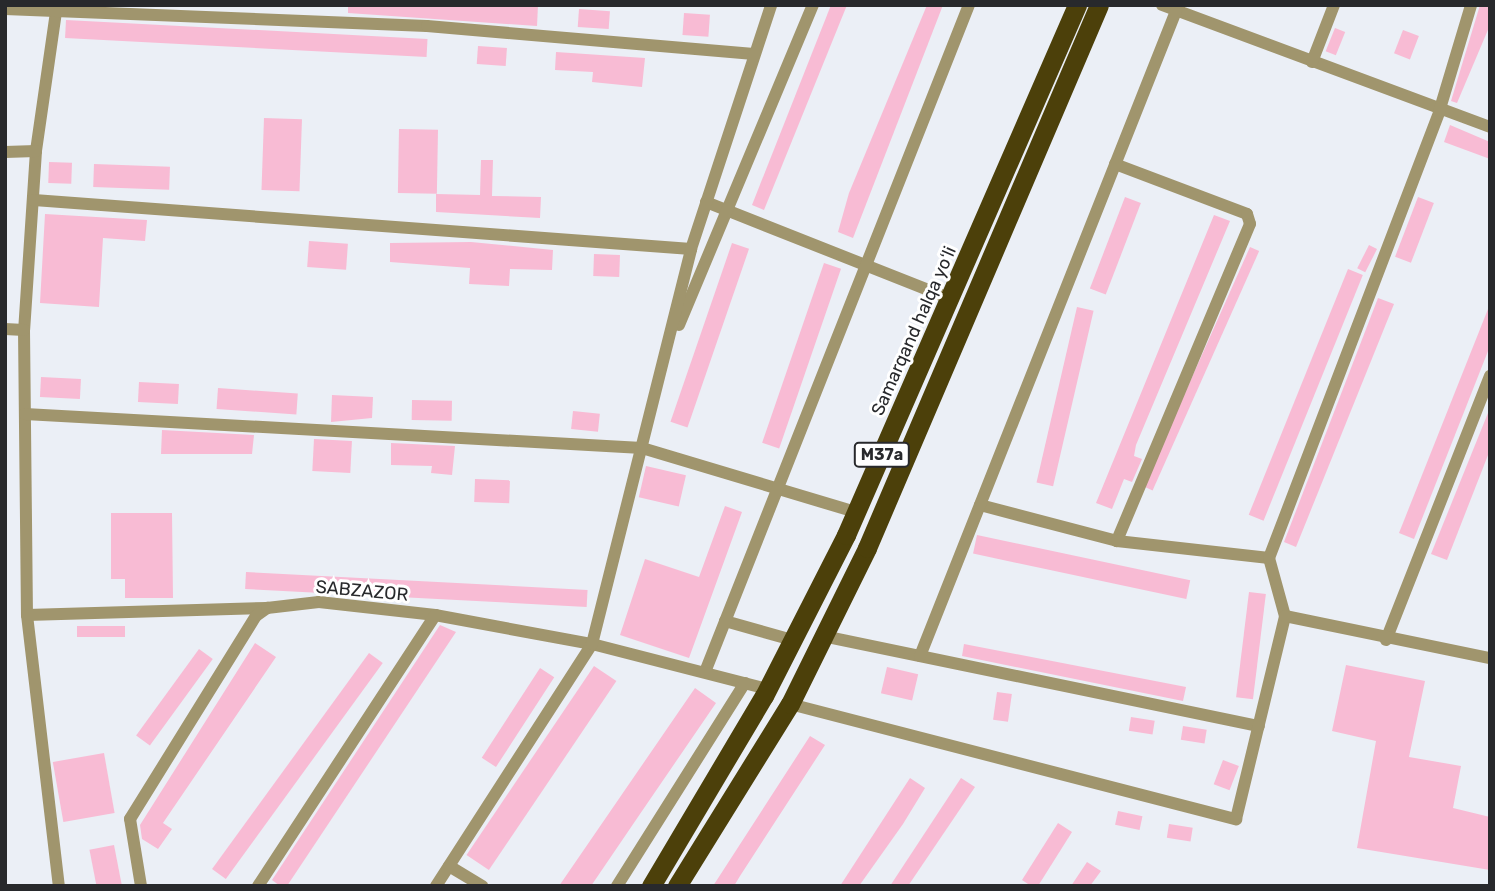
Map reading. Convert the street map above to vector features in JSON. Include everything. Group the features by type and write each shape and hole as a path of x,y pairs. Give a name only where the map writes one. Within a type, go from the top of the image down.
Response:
{"highway":[{"name":"Samarqand halqa yoʻli","path":"651,886 767,690 846,535 1077,5"},
{"name":"M37a","path":"677,886 790,704 867,548 1099,5"},
{"path":"846,535 867,548"}],"street":[{"path":"436,886 592,644 668,351 691,249 771,5"},
{"path":"668,351 731,209 813,5"},
{"path":"705,672 969,5"},
{"path":"1162,5 1438,112 1490,127"},
{"path":"1312,62 1334,5"},
{"path":"790,704 1236,819 1285,616 1269,558 1438,112 1471,5"},
{"path":"5,9 57,6 427,26 754,54"},
{"path":"57,6 36,150 24,330 27,615 60,886"},
{"path":"920,656 1115,163 1179,10"},
{"path":"5,152 36,150"},
{"path":"1115,163 1247,214 1250,224 1117,541"},
{"path":"34,200 691,249"},
{"path":"706,202 731,209 951,299"},
{"path":"5,329 24,330"},
{"path":"1386,640 1490,376"},
{"path":"25,414 642,448 775,490 856,512"},
{"path":"980,505 1117,541 1269,558"},
{"name":"SABZAZOR","path":"27,615 267,608 319,602 435,615 592,644 767,690"},
{"path":"141,886 130,819 256,616 267,608"},
{"path":"258,886 435,615"},
{"path":"1285,616 1386,640 1490,658"},
{"path":"725,621 792,640"},
{"path":"823,636 1259,726"},
{"path":"617,886 745,683"},
{"path":"449,866 482,886"}],"building":[{"path":"348,5 538,5 537,26 348,13"},
{"path":"831,5 847,5 764,210 752,205"},
{"path":"927,5 943,5 853,238 838,232 849,193"},
{"path":"1480,5 1490,5 1490,25 1457,103 1451,101"},
{"path":"579,9 610,11 609,29 578,27"},
{"path":"684,13 710,15 708,37 682,35"},
{"path":"66,20 428,39 427,57 65,38"},
{"path":"1335,28 1345,32 1336,55 1326,51"},
{"path":"1403,30 1419,36 1410,59 1394,53"},
{"path":"478,46 507,48 506,66 477,64"},
{"path":"556,52 645,58 642,87 592,82 593,72 555,70"},
{"path":"264,118 302,119 299,191 261,190"},
{"path":"1450,125 1490,142 1490,159 1444,142"},
{"path":"399,129 438,130 437,194 398,193"},
{"path":"481,160 493,160 492,196 541,197 540,218 436,212 436,194 480,195"},
{"path":"49,162 72,163 71,184 48,183"},
{"path":"94,164 170,167 169,190 93,187"},
{"path":"1125,197 1141,203 1106,295 1090,288"},
{"path":"1418,197 1434,203 1411,263 1395,257"},
{"path":"45,214 147,220 145,241 103,238 99,307 40,303"},
{"path":"1214,215 1230,221 1136,445 1134,456 1142,459 1132,482 1124,479 1112,509 1096,503"},
{"path":"309,241 348,244 346,270 307,267"},
{"path":"471,242 553,250 552,270 510,269 509,286 469,284 470,268 390,262 390,243"},
{"path":"732,243 749,249 687,428 670,422"},
{"path":"1369,245 1377,249 1365,272 1357,268"},
{"path":"1250,247 1259,251 1153,490 1143,486"},
{"path":"594,254 620,255 619,277 593,276"},
{"path":"824,263 841,269 779,449 762,443"},
{"path":"1348,269 1363,275 1264,521 1249,515"},
{"path":"1378,298 1394,304 1296,547 1284,542"},
{"path":"1490,304 1490,346 1414,539 1399,533"},
{"path":"1077,307 1094,311 1053,486 1037,482"},
{"path":"41,377 81,379 80,399 40,397"},
{"path":"139,382 179,384 178,404 138,402"},
{"path":"218,388 298,394 296,415 217,409"},
{"path":"332,395 373,397 372,418 331,422"},
{"path":"412,400 452,401 452,421 412,420"},
{"path":"1490,408 1490,450 1447,560 1431,554"},
{"path":"573,411 600,414 598,432 571,429"},
{"path":"162,430 254,435 252,454 161,454"},
{"path":"314,439 352,441 350,473 312,471"},
{"path":"391,443 455,446 452,475 431,473 432,466 391,465"},
{"path":"646,466 686,475 679,506 639,497"},
{"path":"475,479 510,480 509,503 474,502"},
{"path":"725,506 742,512 689,658 620,635 645,559 699,577"},
{"path":"111,513 172,513 173,598 125,598 125,579 111,579"},
{"path":"977,535 1190,580 1186,599 973,554"},
{"path":"246,572 588,590 587,607 245,589"},
{"path":"1249,592 1266,594 1253,699 1236,697"},
{"path":"440,625 456,632 287,886 280,886 272,880"},
{"path":"77,626 125,626 125,637 77,637"},
{"path":"255,643 276,657 163,823 172,829 158,849 142,839 140,825"},
{"path":"964,644 1186,687 1183,701 962,656"},
{"path":"199,649 213,659 150,746 136,736"},
{"path":"369,653 383,663 226,879 212,869"},
{"path":"1346,665 1425,681 1409,757 1461,766 1453,808 1490,817 1490,870 1357,848 1376,741 1332,731"},
{"path":"594,666 616,681 489,870 467,855"},
{"path":"887,667 918,674 912,701 881,693"},
{"path":"540,668 554,677 496,767 482,758"},
{"path":"695,688 716,703 591,886 559,886"},
{"path":"997,692 1012,694 1008,722 993,720"},
{"path":"1131,717 1155,721 1153,735 1129,731"},
{"path":"1183,726 1207,730 1205,744 1181,740"},
{"path":"810,736 825,745 734,886 713,886"},
{"path":"104,753 115,813 63,822 53,762"},
{"path":"1223,760 1239,766 1230,790 1214,784"},
{"path":"910,778 925,788 903,824 859,886 840,886"},
{"path":"961,778 975,787 908,886 890,886"},
{"path":"1118,811 1142,816 1140,830 1115,825"},
{"path":"1058,823 1072,832 1038,886 1031,886 1022,880"},
{"path":"1169,824 1193,828 1191,842 1167,838"},
{"path":"114,845 122,886 97,886 89,850"},
{"path":"1087,862 1101,871 1090,886 1071,886"}]}
